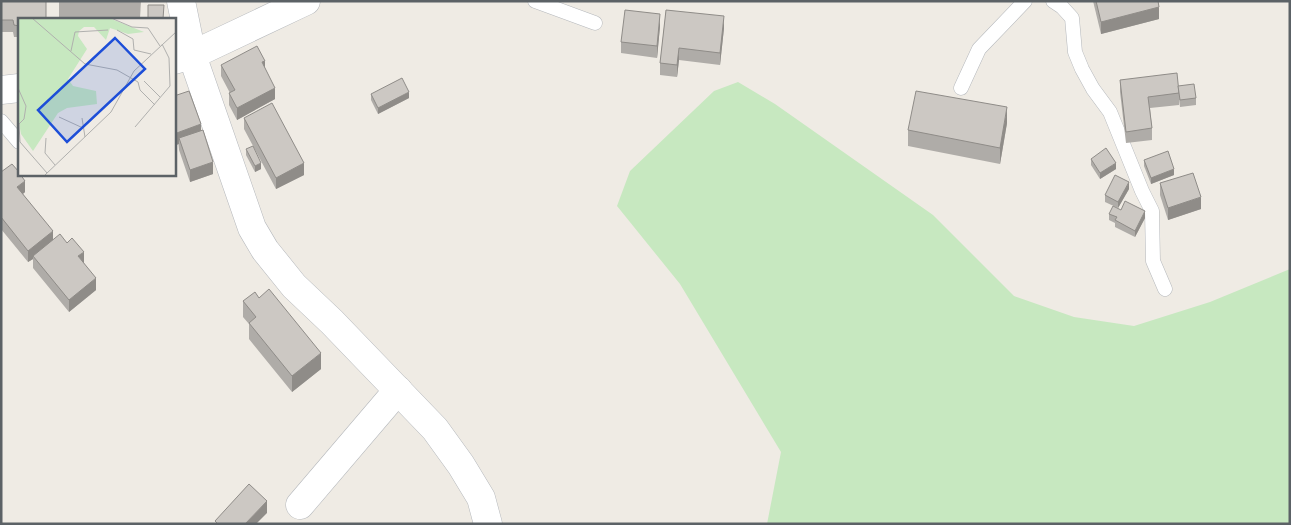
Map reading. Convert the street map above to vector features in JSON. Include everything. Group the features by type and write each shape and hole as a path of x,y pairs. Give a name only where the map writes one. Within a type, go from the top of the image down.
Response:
{"street":[{"path":"181,1 183,58 256,235 265,250 294,286 332,322 435,429 461,465 480,498 488,524"},
{"path":"183,58 306,1"},
{"path":"1,90 18,88"},
{"path":"300,505 398,390"}],"lane":[{"path":"535,1 595,23"},
{"path":"961,88 979,49 1025,1"},
{"path":"1053,1 1062,7 1072,18 1075,52 1082,69 1093,89 1110,112 1152,211 1153,261 1165,289"},
{"path":"1,121 18,141"}],"green space":[{"path":"738,82 775,104 933,215 1014,296 1074,317 1134,326 1210,302 1290,269 1290,524 767,524 781,452 680,284 617,206 630,171 714,91"}],"building":[{"path":"1,1 46,1 46,18 18,18 18,26 14,25 13,20 1,20"},
{"path":"1096,1 1158,1 1159,7 1101,22"},
{"path":"148,5 164,5 163,18 148,18"},
{"path":"625,10 660,14 657,46 621,42"},
{"path":"666,10 724,16 720,53 679,48 677,65 660,63"},
{"path":"257,46 265,61 262,62 275,88 237,108 229,93 235,90 221,65"},
{"path":"1177,73 1179,93 1148,97 1152,128 1126,132 1120,80"},
{"path":"402,78 409,92 378,108 371,94"},
{"path":"1194,84 1196,98 1180,100 1178,86"},
{"path":"189,91 201,124 175,134 175,96"},
{"path":"916,91 1007,107 1000,148 908,130"},
{"path":"272,103 304,163 276,178 244,118"},
{"path":"203,130 213,162 190,170 179,138"},
{"path":"253,146 261,163 255,166 246,149"},
{"path":"1106,148 1116,163 1100,173 1091,159"},
{"path":"1168,151 1174,169 1151,178 1144,160"},
{"path":"12,164 18,171 18,175 21,175 25,181 17,187 53,231 28,251 1,217 1,172"},
{"path":"1193,173 1201,197 1168,208 1160,183"},
{"path":"1115,175 1129,182 1118,202 1105,195"},
{"path":"1125,201 1145,211 1135,231 1115,220 1117,217 1109,214 1113,206 1121,210"},
{"path":"60,234 67,243 72,238 84,252 78,256 96,278 69,300 33,256"},
{"path":"269,289 321,353 292,376 249,323 256,317 243,301 255,292 259,298"},
{"path":"249,484 267,501 245,524 218,524 215,521"}]}
